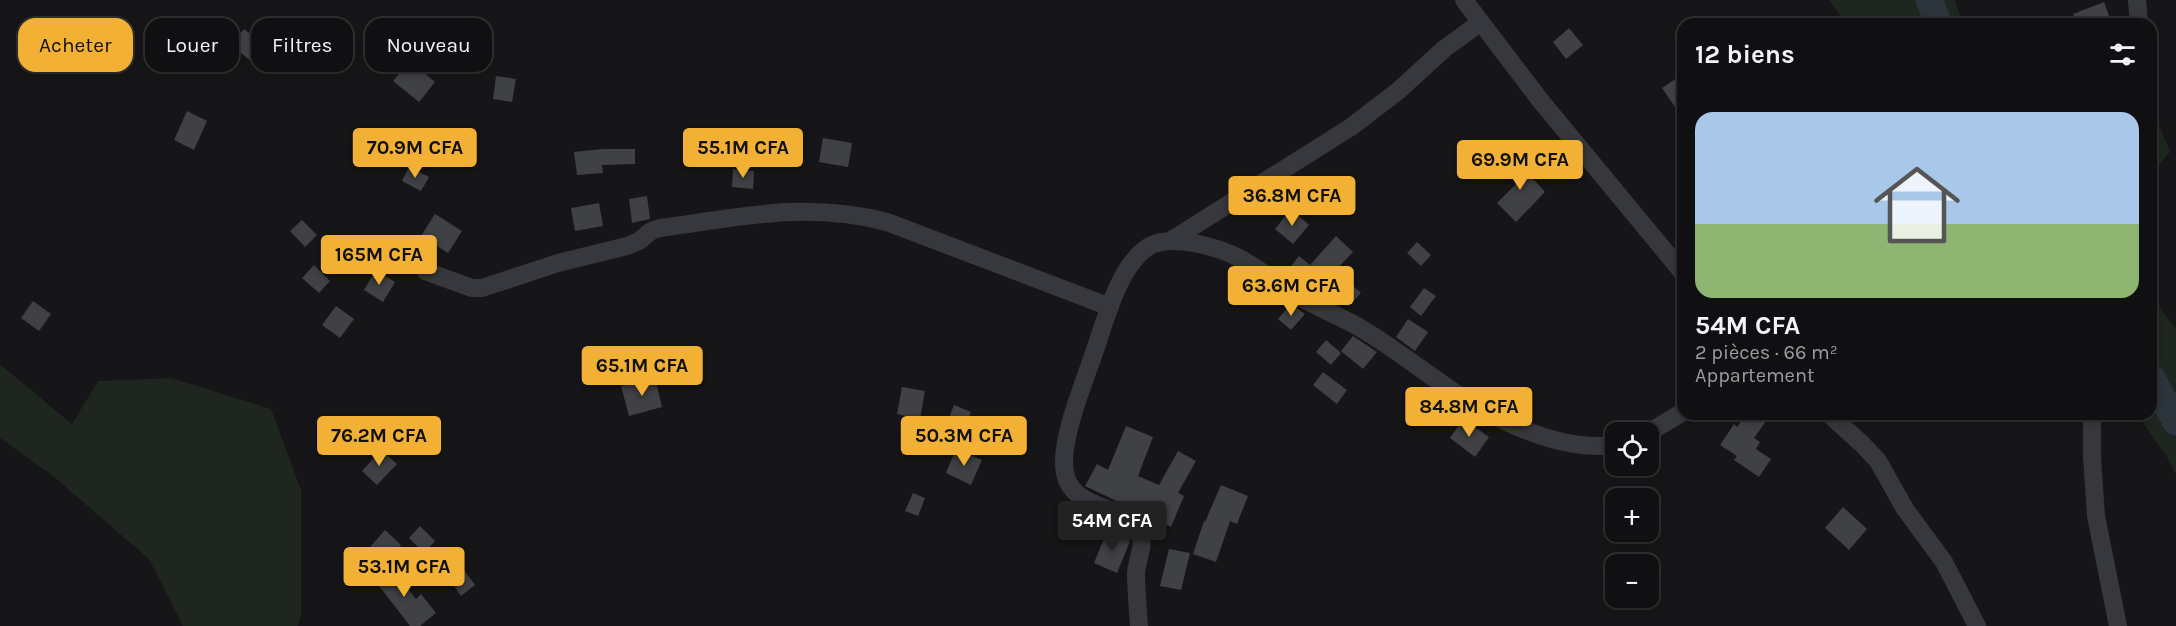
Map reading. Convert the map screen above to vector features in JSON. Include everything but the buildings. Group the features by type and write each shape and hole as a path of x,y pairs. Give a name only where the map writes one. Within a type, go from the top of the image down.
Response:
{"street":[{"path":"1464,0 1540,100 1677,266"},
{"path":"2137,0 2138,18"},
{"path":"1170,241 1351,127 1398,91 1444,49 1481,22"},
{"path":"424,271 464,285 482,288 558,263 627,246 660,228 771,212 804,210 862,216 887,222 1110,307"},
{"path":"1138,626 1136,572 1142,537 1137,526 1125,518 1074,492 1065,477 1064,460 1068,433 1120,281 1139,255 1156,243 1170,241 1196,244 1239,258 1303,299 1361,328 1499,418 1566,443 1605,445"},
{"path":"1659,426 1677,416"},
{"path":"1836,420 1878,461 1905,509 1944,562 1977,626"},
{"path":"2091,420 2096,516 2118,626"}],"shaded area":[{"path":"1829,0 1955,0 1963,18 1842,18"},
{"path":"2157,119 2170,152 2157,168"},
{"path":"2157,303 2176,330 2176,475 2167,457 2141,420 2157,420"},
{"path":"0,364 72,424 98,381 171,378 271,409 301,490 301,614 298,626 183,626 149,559 53,476 0,438"}],"waterway":[{"path":"1929,0 1936,18"},
{"path":"2157,388 2176,422"}]}
